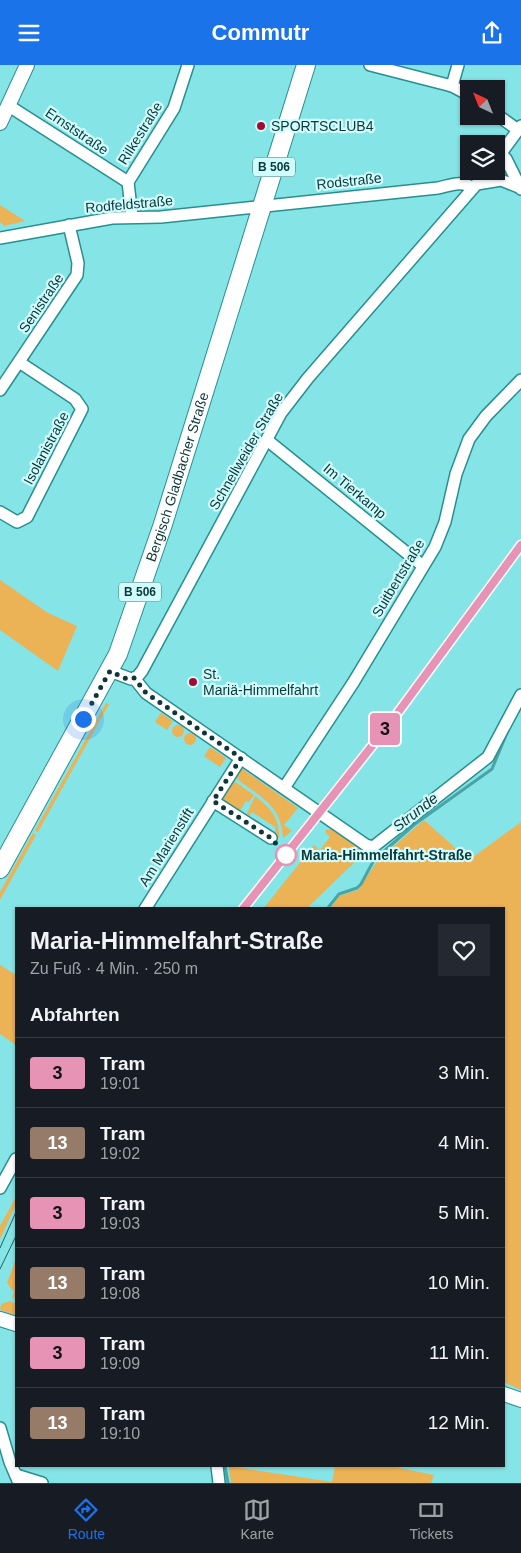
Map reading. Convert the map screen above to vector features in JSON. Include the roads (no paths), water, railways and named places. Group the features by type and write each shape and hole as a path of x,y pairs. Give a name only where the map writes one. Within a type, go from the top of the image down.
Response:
{"main road":[{"name":"Bergisch Gladbacher Straße","path":"0,869 110,671 163,524 306,65"}],"street":[{"path":"0,123 26,65"},
{"name":"Rilkestraße","path":"132,217 128,182 174,108 188,65"},
{"path":"370,65 452,85 460,90"},
{"path":"452,85 458,65"},
{"name":"Ernststraße","path":"9,105 128,182"},
{"path":"505,119 520,128 505,148"},
{"path":"505,159 521,188"},
{"name":"Schnellweider Straße","path":"134,678 142,671 282,413 308,378 480,180"},
{"name":"Rodstraße","path":"262,206 438,188 464,183 475,186 501,180 521,188"},
{"path":"438,188 453,193 463,201"},
{"name":"Rodfeldstraße","path":"0,238 69,225 132,217 154,217 262,206"},
{"name":"Senistraße","path":"0,390 78,275 78,263 69,225"},
{"name":"Isolanistraße","path":"0,512 17,522 27,517 82,409 75,399 19,362"},
{"name":"Suitbertstraße","path":"284,788 353,683 423,567 440,535 456,474 469,439 486,417 521,380"},
{"name":"Im Tierkamp","path":"267,440 423,567"},
{"path":"110,671 127,679 134,678 146,693 366,845 373,847 481,764 494,749 516,713 521,695"},
{"name":"Am Marienstift","path":"146,907 241,758"},
{"path":"213,801 271,838"},
{"path":"0,1188 15,1161"},
{"path":"0,1319 15,1324"},
{"path":"505,1394 521,1400"},
{"path":"0,1428 16,1476 40,1483"},
{"path":"217,1467 219,1483"}],"waterway":[{"name":"Strunde","path":"329,907 339,894 357,888 374,860 415,824 492,769 509,728"},
{"name":"Strunde","path":"225,1467 228,1483"}],"tram line":[{"path":"245,907 380,736 521,544"},
{"name":"3","path":"245,907 391,722 521,545"},
{"path":"0,1248 15,1214"},
{"path":"0,1269 15,1238"}],"place":[{"name":"SPORTSCLUB4","path":"261,126"},
{"name":"St. Mariä-Himmelfahrt","path":"193,682"},
{"name":"Maria-Himmelfahrt-Straße","path":"286,855"}]}
